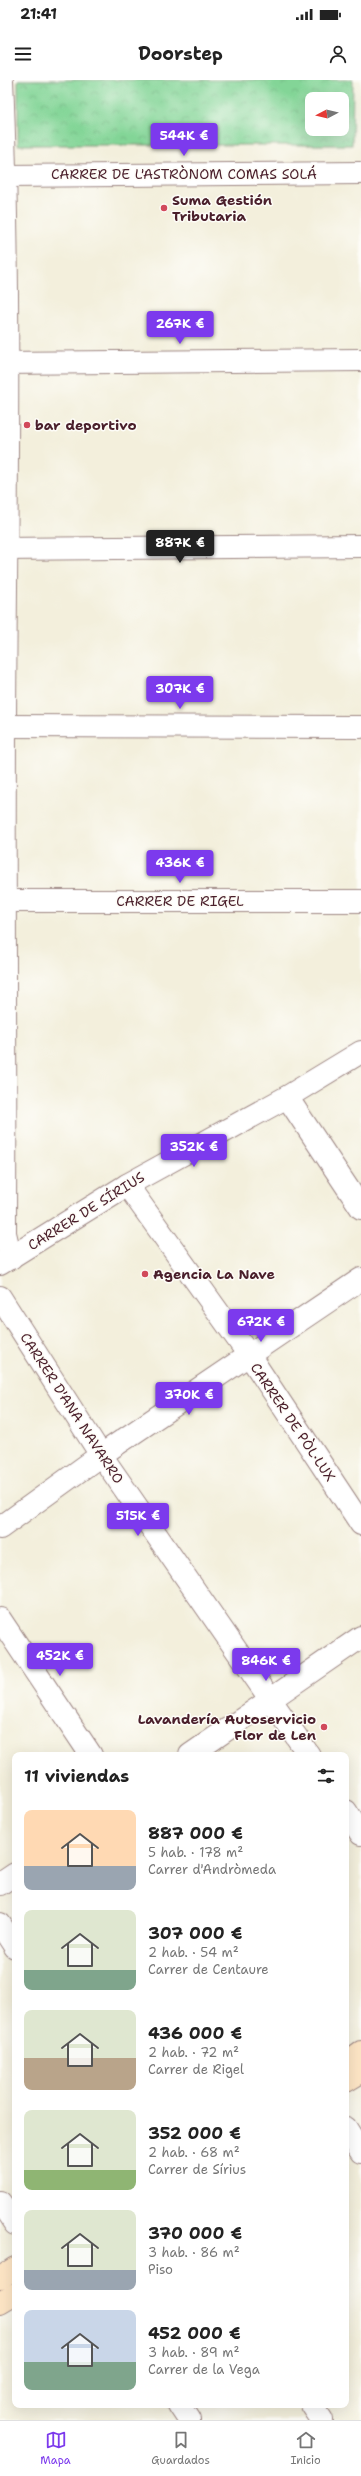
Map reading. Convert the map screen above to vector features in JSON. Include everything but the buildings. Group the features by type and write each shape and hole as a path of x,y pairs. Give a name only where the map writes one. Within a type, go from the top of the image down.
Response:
{"street":[{"path":"2,80 6,176 3,549 5,1261"},
{"name":"CARRER DE L'ASTRÒNOM COMAS SOLÁ","path":"6,176 361,173"},
{"path":"4,363 361,360"},
{"path":"3,549 361,546"},
{"path":"3,726 361,727"},
{"name":"CARRER DE RIGEL","path":"3,901 361,901"},
{"name":"CARRER DE SÍRIUS","path":"5,1261 127,1185 287,1097 361,1052"},
{"path":"287,1097 361,1208"},
{"name":"CARRER DE PÒL·LUX","path":"127,1185 249,1355 361,1524"},
{"path":"0,1528 101,1455 361,1279"},
{"name":"CARRER D'ANA NAVARRO","path":"0,1297 101,1455 272,1699 307,1752"},
{"path":"0,1619 89,1752"},
{"path":"194,1752 361,1637"},
{"path":"349,1816 361,1834"},
{"path":"0,1884 12,1876"},
{"path":"0,1924 12,1942"},
{"path":"349,2060 361,2052"},
{"path":"349,2079 361,2072"},
{"path":"349,2133 361,2152"},
{"path":"0,2202 12,2220"},
{"path":"0,2278 12,2270"},
{"path":"0,2303 12,2296"},
{"path":"181,2408 189,2420"},
{"path":"314,2408 322,2420"}],"green space":[{"path":"18,80 353,80 352,145 18,145"}],"place":[{"name":"Suma Gestión Tributaria","path":"164,208"},
{"name":"bar deportivo","path":"27,425"},
{"name":"Agencia La Nave","path":"145,1274"},
{"name":"Lavandería Autoservicio Flor de Len","path":"324,1727"}]}
